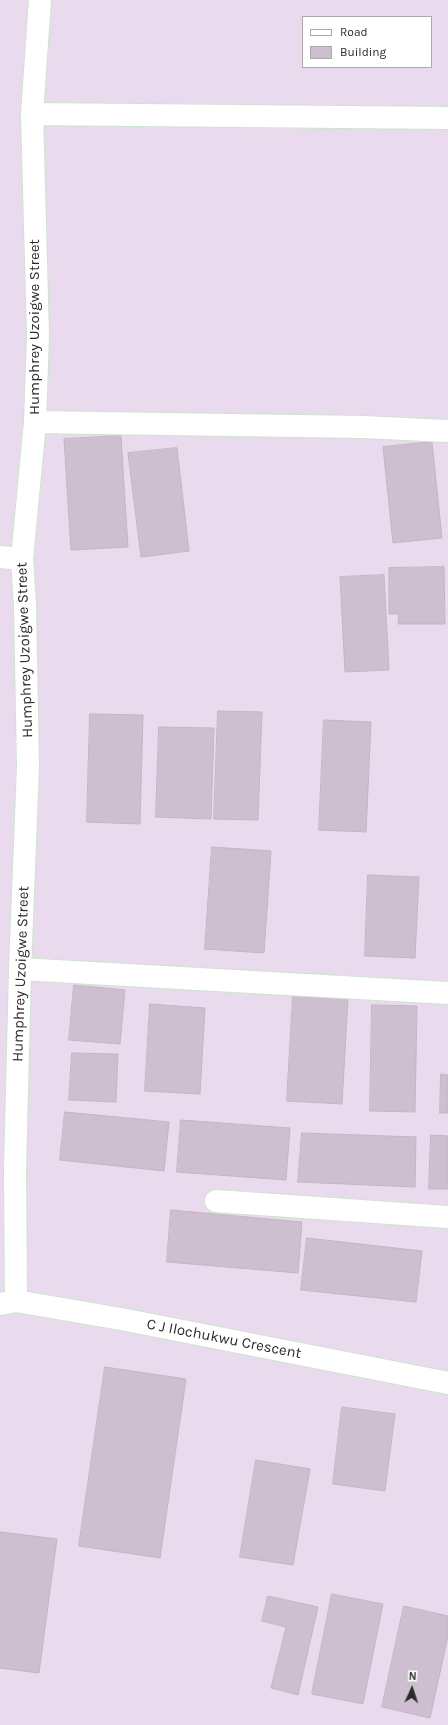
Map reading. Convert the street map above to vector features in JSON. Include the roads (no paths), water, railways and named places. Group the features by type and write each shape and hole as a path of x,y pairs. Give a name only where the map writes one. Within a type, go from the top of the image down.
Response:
{"street":[{"name":"Humphrey Uzoigwe Street","path":"8,1302 15,1171 20,969 28,767 25,605 22,559 35,422 38,335 32,114 40,0"},
{"path":"32,114 448,118"},
{"path":"35,422 363,427 448,431"},
{"path":"0,557 22,559"},
{"path":"20,969 448,993"},
{"path":"216,1201 448,1217"},
{"name":"C J Ilochukwu Crescent","path":"8,1302 121,1319 448,1383"}]}
